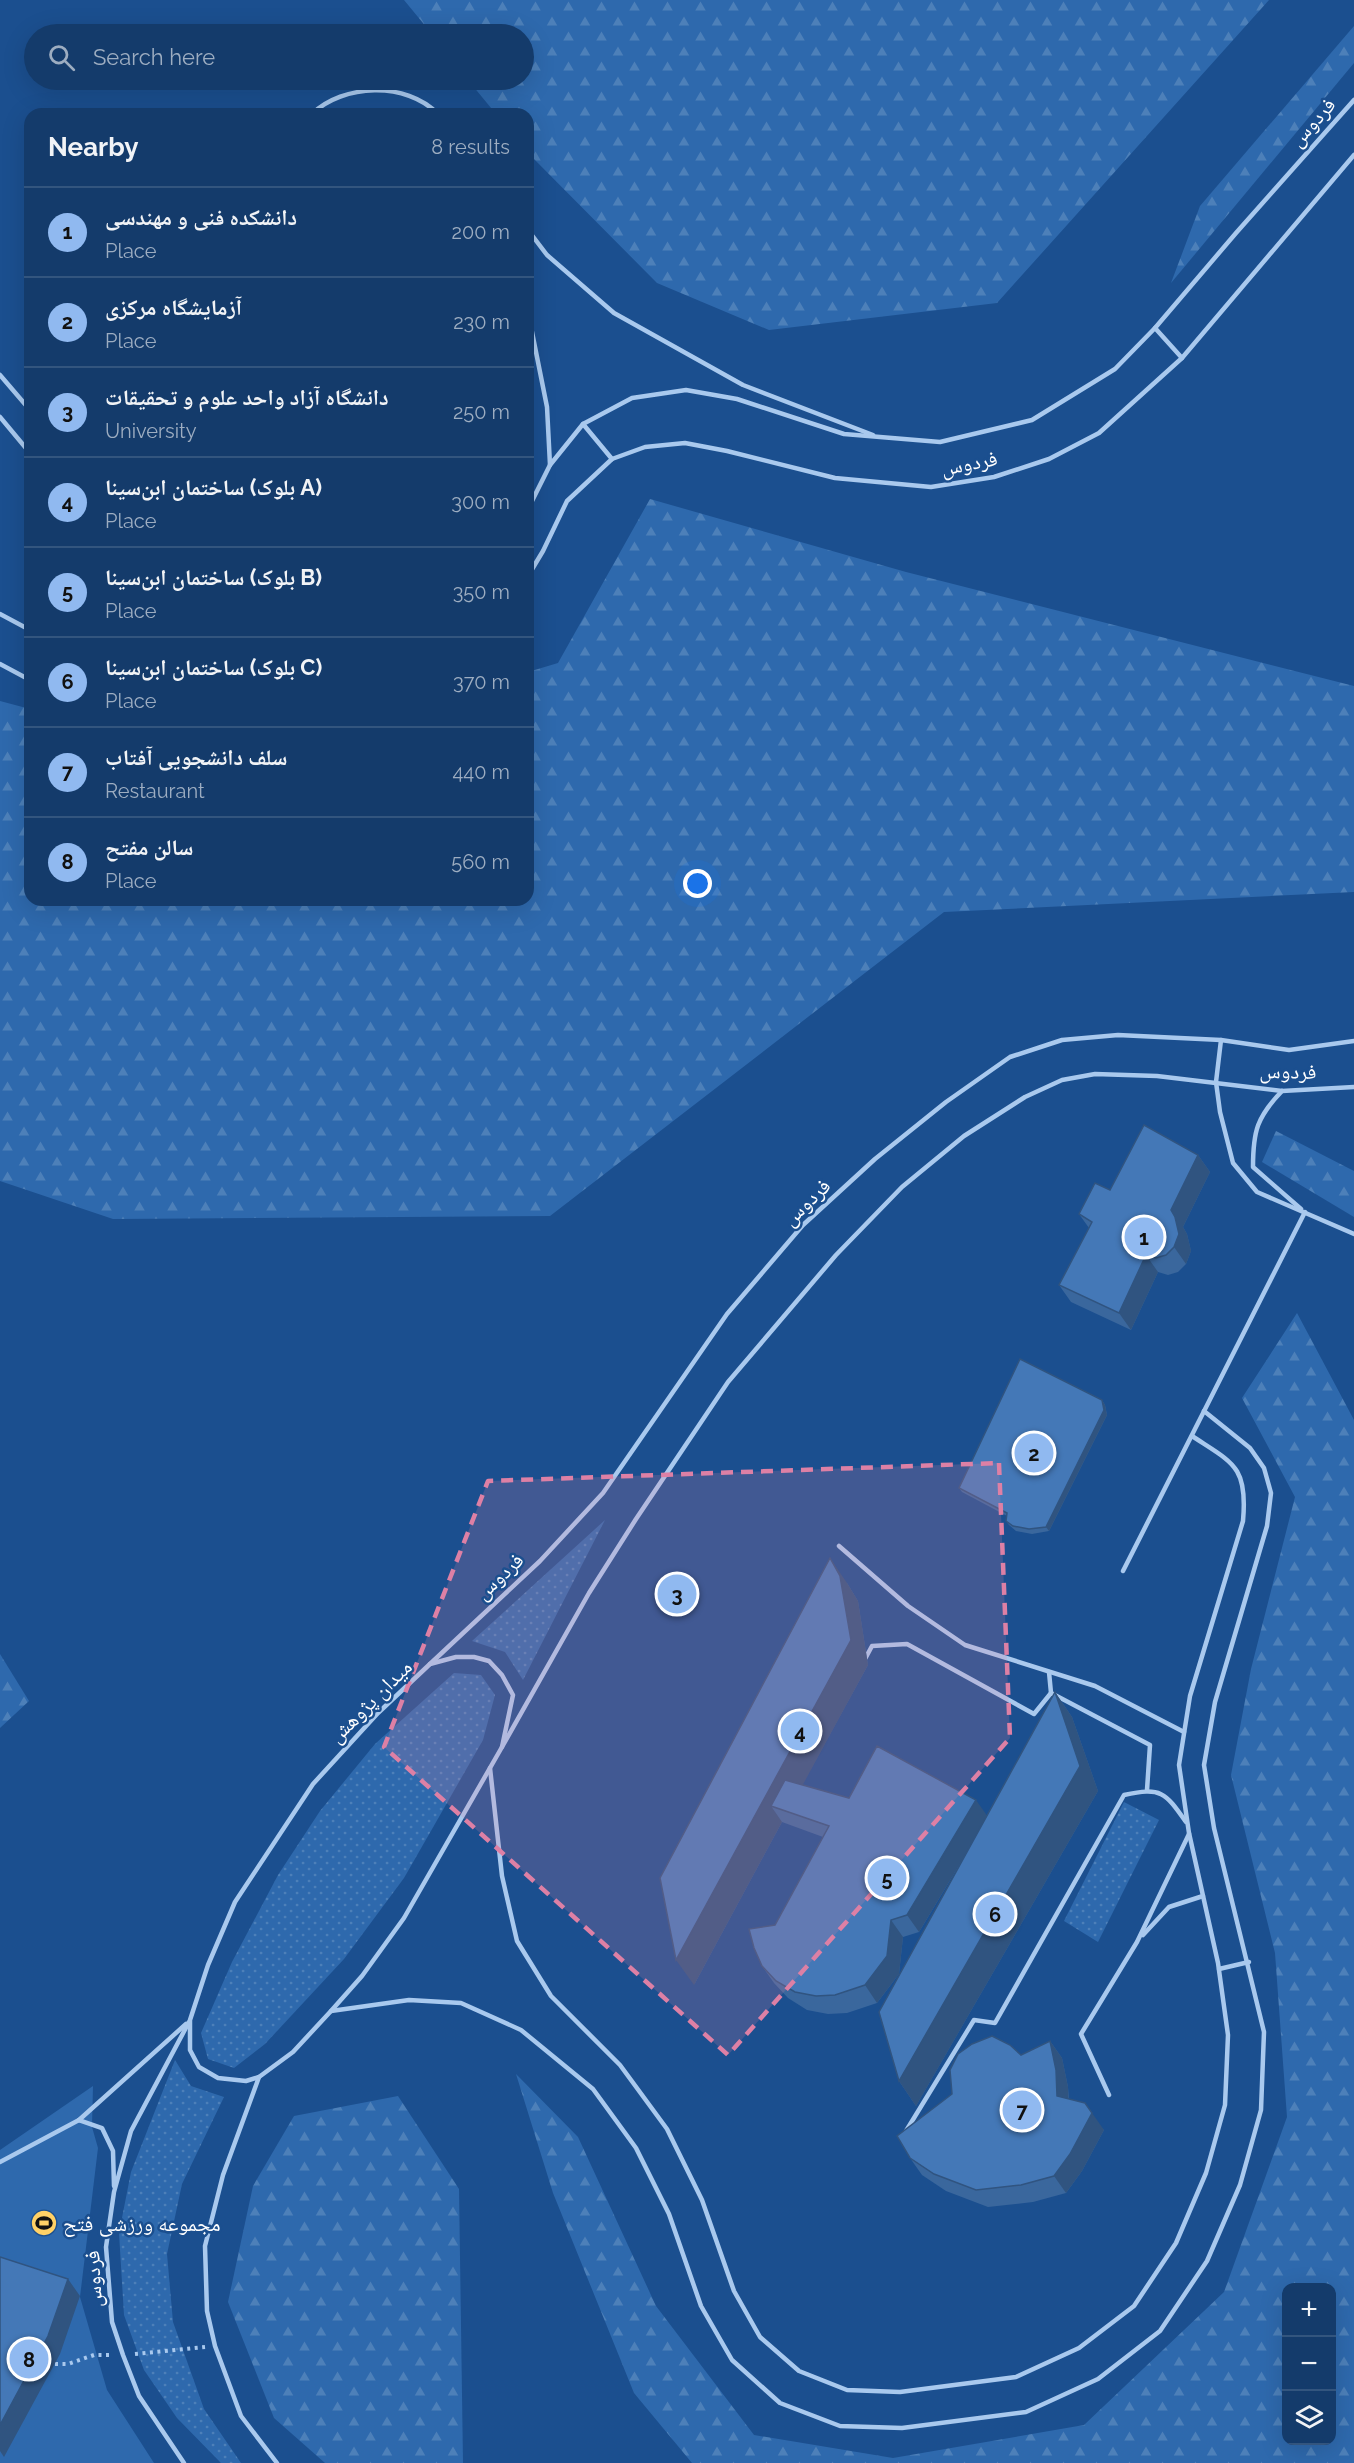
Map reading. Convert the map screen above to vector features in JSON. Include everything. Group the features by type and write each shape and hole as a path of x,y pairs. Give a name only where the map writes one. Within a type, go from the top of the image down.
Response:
{"lane":[{"path":"318,108 324,102 357,93 385,90 411,98 432,108"},
{"name":"فردوس","path":"534,496 550,465 583,424 632,398 686,390 737,399 844,434 940,442 1032,420 1115,369 1155,328 1354,100"},
{"name":"فردوس","path":"534,566 567,501 612,459 645,447 685,444 727,451 835,478 931,487 994,477 1049,459 1099,433 1182,358 1354,155"},
{"path":"534,239 547,255 614,313 743,385 878,437"},
{"path":"1155,328 1182,358"},
{"path":"534,341 548,408 550,465"},
{"path":"0,375 24,403"},
{"path":"0,417 24,446"},
{"path":"583,424 612,459"},
{"path":"0,614 24,627"},
{"path":"0,664 24,677"},
{"name":"فردوس","path":"430,1664 540,1561 603,1493 728,1314 803,1225 875,1159 946,1102 1010,1057 1062,1040 1118,1035 1221,1040 1289,1050 1354,1041"},
{"path":"1221,1040 1216,1082 1220,1112 1233,1163 1257,1192 1354,1234"},
{"name":"فردوس","path":"502,1747 589,1593 728,1382 836,1254 902,1187 964,1136 1025,1097 1062,1080 1095,1074 1157,1076 1282,1091 1354,1087"},
{"path":"1282,1091 1263,1111 1253,1143 1253,1167 1305,1212"},
{"path":"1124,1570 1305,1212"},
{"path":"332,2011 409,2000 461,2003 521,2030 593,2089 636,2148 669,2214 701,2306 732,2360 780,2403 840,2426 902,2428 1026,2412 1098,2379 1160,2331 1207,2260 1240,2185 1261,2110 1264,2032 1249,1962 1214,1828 1204,1765 1215,1702 1266,1526 1271,1492 1264,1468 1250,1448 1204,1411"},
{"path":"490,1768 502,1876 516,1941 551,1996 620,2065 667,2129 702,2200 734,2291 760,2337 799,2371 847,2390 900,2392 1016,2377 1079,2348 1134,2306 1176,2243 1206,2173 1226,2105 1228,2035 1219,1969 1189,1833 1179,1765 1190,1696 1244,1521 1246,1494 1232,1462 1191,1436"},
{"path":"839,1546 908,1606 965,1645 1095,1686 1184,1732"},
{"path":"860,1666 872,1646 907,1644 1034,1713 1051,1694 1049,1672"},
{"name":"میدان پژوهش","path":"456,1657 474,1657 489,1661 502,1675 513,1695 502,1747 404,1918 362,1976 332,2011 293,2052 259,2077 246,2081 218,2078 199,2067 190,2050 190,2020 208,1965 235,1902 313,1784 378,1713 430,1664 456,1657"},
{"path":"1051,1694 1150,1745 1147,1790"},
{"path":"906,2131 974,2020 995,2023 1124,1795 1147,1790 1170,1798 1188,1824"},
{"path":"1109,2095 1081,2034 1137,1942 1189,1833"},
{"path":"1137,1942 1170,1907 1203,1896"},
{"path":"1219,1969 1249,1962"},
{"name":"فردوس","path":"183,2463 139,2396 123,2355 112,2322 106,2247 114,2192 130,2131 190,2020"},
{"path":"0,2162 80,2120 190,2020"},
{"path":"259,2077 223,2175 205,2246 207,2311 215,2346 241,2416 277,2463"},
{"path":"80,2120 102,2128 113,2151 114,2192"}],"path":[{"path":"54,2364 68,2364 94,2355 123,2355 215,2346"}],"highlighted area":[{"path":"999,1463 1010,1738 728,2055 384,1747 488,1481"}],"green space":[{"path":"404,0 1269,0 997,303 769,330 657,283 534,159 534,108 491,108 476,90 534,90 534,24 424,24"},
{"path":"1354,26 1354,63 1171,283 1200,206"},
{"path":"650,499 906,572 1354,686 1354,892 944,912 550,1216 113,1219 0,1181 0,701 24,707 24,906 534,906 534,670 558,663"},
{"path":"1276,1131 1354,1171 1354,1217 1262,1162"},
{"path":"1297,1313 1354,1420 1354,2463 692,2463 634,2393 553,2193 516,2074 578,2137 656,2306 754,2435 893,2458 1084,2425 1224,2292 1287,2117 1275,1953 1231,1775 1251,1669 1295,1497 1242,1398"},
{"path":"605,1520 523,1680 505,1652 472,1641"},
{"path":"0,1654 29,1701 0,1728"},
{"path":"454,1673 481,1675 495,1695 483,1740 404,1878 344,1959 265,2044 234,2068 208,2059 201,2033 232,1962 278,1875 320,1811 375,1744"},
{"path":"1124,1802 1159,1820 1098,1942 1064,1921"},
{"path":"175,2060 191,2086 224,2097 182,2184 167,2254 173,2322 204,2409 241,2463 221,2463 177,2418 144,2370 124,2315 119,2233 131,2172"},
{"name":"مجموعه ورزشی فتح","path":"93,2086 92,2127 98,2148 80,2297 107,2390 154,2463 0,2463 0,2150"},
{"path":"398,2096 459,2189 463,2463 325,2463 274,2418 228,2302 253,2186 294,2116"}],"building":[{"path":"1144,1125 1198,1155 1171,1210 1179,1234 1174,1247 1166,1255 1156,1258 1146,1255 1119,1313 1059,1285 1092,1222 1079,1214 1095,1183 1110,1190"},
{"path":"1020,1359 1102,1400 1104,1410 1046,1527 1029,1529 1013,1526 1006,1521 1007,1513 959,1488"},
{"path":"830,1558 840,1576 851,1640 676,1960 660,1878"},
{"path":"1055,1692 1080,1766 899,2081 879,2012"},
{"path":"877,1746 976,1800 907,1915 891,1920 887,1956 865,1985 835,1995 816,1996 795,1992 776,1981 762,1966 749,1929 775,1925 829,1826 771,1806 785,1780 849,1798"},
{"path":"992,2036 1010,2045 1021,2055 1050,2041 1056,2070 1057,2096 1085,2103 1092,2113 1070,2154 1054,2176 1021,2185 976,2190 934,2174 910,2158 897,2136 952,2094 950,2070 958,2054 972,2044"},
{"path":"0,2257 68,2279 48,2336 0,2425"}],"place":[{"name":"دانشکده فنی و مهندسی","path":"1144,1237"},
{"name":"آزمایشگاه مرکزی","path":"1034,1453"},
{"name":"دانشگاه آزاد واحد علوم و تحقیقات","path":"677,1594"},
{"name":"ساختمان ابن‌سینا (بلوک A)","path":"800,1731"},
{"name":"ساختمان ابن‌سینا (بلوک B)","path":"887,1878"},
{"name":"ساختمان ابن‌سینا (بلوک C)","path":"995,1914"},
{"name":"سلف دانشجویی آفتاب","path":"1022,2110"},
{"name":"مجموعه ورزشی فتح","path":"44,2223"},
{"name":"سالن مفتح","path":"29,2359"}]}
